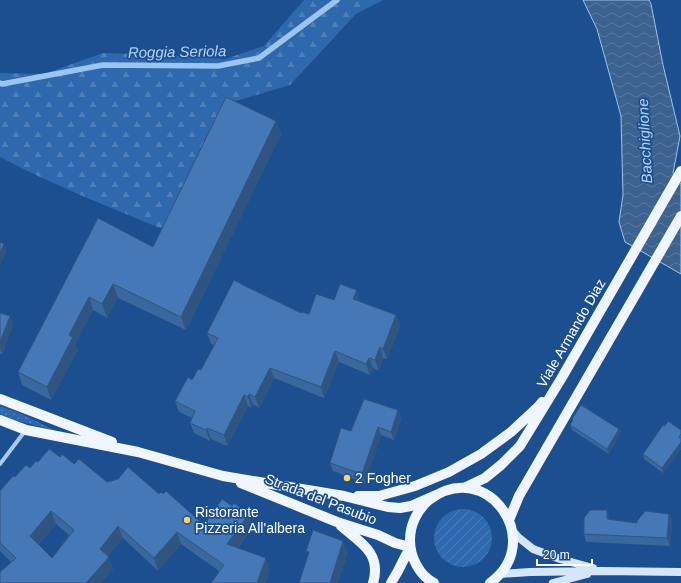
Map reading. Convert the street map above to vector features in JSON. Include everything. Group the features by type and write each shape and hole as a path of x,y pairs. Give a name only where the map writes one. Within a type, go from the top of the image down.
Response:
{"main road":[{"name":"Viale Armando Diaz","path":"464,488 485,478 501,465 520,446 681,170"},
{"path":"490,583 500,574 509,561 513,545 511,525 519,496 681,216"},
{"path":"344,496 379,496 414,486 449,472 481,454 511,432 538,407 561,378"},
{"name":"Strada del Pasubio","path":"0,399 138,452"},
{"name":"Strada del Pasubio","path":"0,420 26,430 138,452 223,476 344,496 388,507 400,508 411,506 445,491 454,489 464,488 475,490 486,494 496,501 504,510 511,525"},
{"name":"Strada del Pasubio","path":"223,476 336,522 410,547"},
{"name":"Strada del Pasubio","path":"430,582 420,572 414,560 410,547 410,532 415,517 424,504 436,495"},
{"path":"336,522 363,543 373,558 376,567 373,583"},
{"path":"511,525 518,537 534,549 560,559 601,571"},
{"path":"391,583 410,547"},
{"path":"553,583 601,571"},
{"path":"500,574 601,571 681,572"}],"street":[{"path":"0,464 26,430"}],"green space":[{"path":"304,0 383,0 356,14 290,85 226,104 165,230 61,186 0,157 0,73 44,74 103,53 225,59 264,46"},
{"path":"0,406 24,415 56,431 0,414"},
{"path":"463,509 474,511 487,522 490,527 492,538 490,549 479,562 474,565 463,567 452,565 439,554 436,549 434,538 436,527 447,514 452,511"}],"water":[{"name":"Bacchiglione","path":"583,0 649,0 651,4 663,65 680,136 673,173 681,184 681,274 625,242 619,222 623,195 621,116 597,29"}],"building":[{"path":"226,97 276,121 181,317 113,284 102,304 89,297 69,335 73,337 47,387 18,372 98,218 153,247"},
{"path":"0,242 4,244 0,253"},
{"path":"234,280 301,313 309,314 316,294 334,300 340,284 357,290 353,299 396,315 383,349 380,347 375,360 369,358 366,364 335,351 321,387 270,368 255,397 249,394 248,397 244,395 224,435 207,428 206,430 190,423 195,411 175,401 188,377 192,380 198,369 201,370 218,338 207,333"},
{"path":"0,313 10,316 0,342"},
{"path":"364,399 398,410 391,432 378,427 362,474 330,463 341,428 351,431"},
{"path":"581,405 619,429 607,449 570,425"},
{"path":"668,421 681,430 679,437 681,438 681,442 662,468 643,454 663,425 665,426"},
{"path":"49,449 60,457 62,454 74,464 79,459 107,482 118,479 128,467 159,494 161,492 163,494 166,491 204,525 222,499 232,506 234,503 249,514 227,544 266,558 257,583 211,583 224,565 177,532 154,558 118,526 100,549 109,557 86,583 0,583 0,572 16,558 0,543 0,491 13,476 15,477 26,465 30,468 36,461 38,462","holes":["51,511 74,530 52,558 30,536"]},
{"path":"590,510 607,510 607,519 637,523 645,511 669,514 667,538 584,534 584,518"},
{"path":"313,530 343,541 330,583 299,583 309,552 306,551"}],"waterway":[{"name":"Roggia Seriola","path":"0,83 2,84 103,65 218,66 259,58 337,0"}],"place":[{"name":"2 Fogher","path":"347,478"},
{"name":"Ristorante Pizzeria All'albera","path":"187,520"}]}
